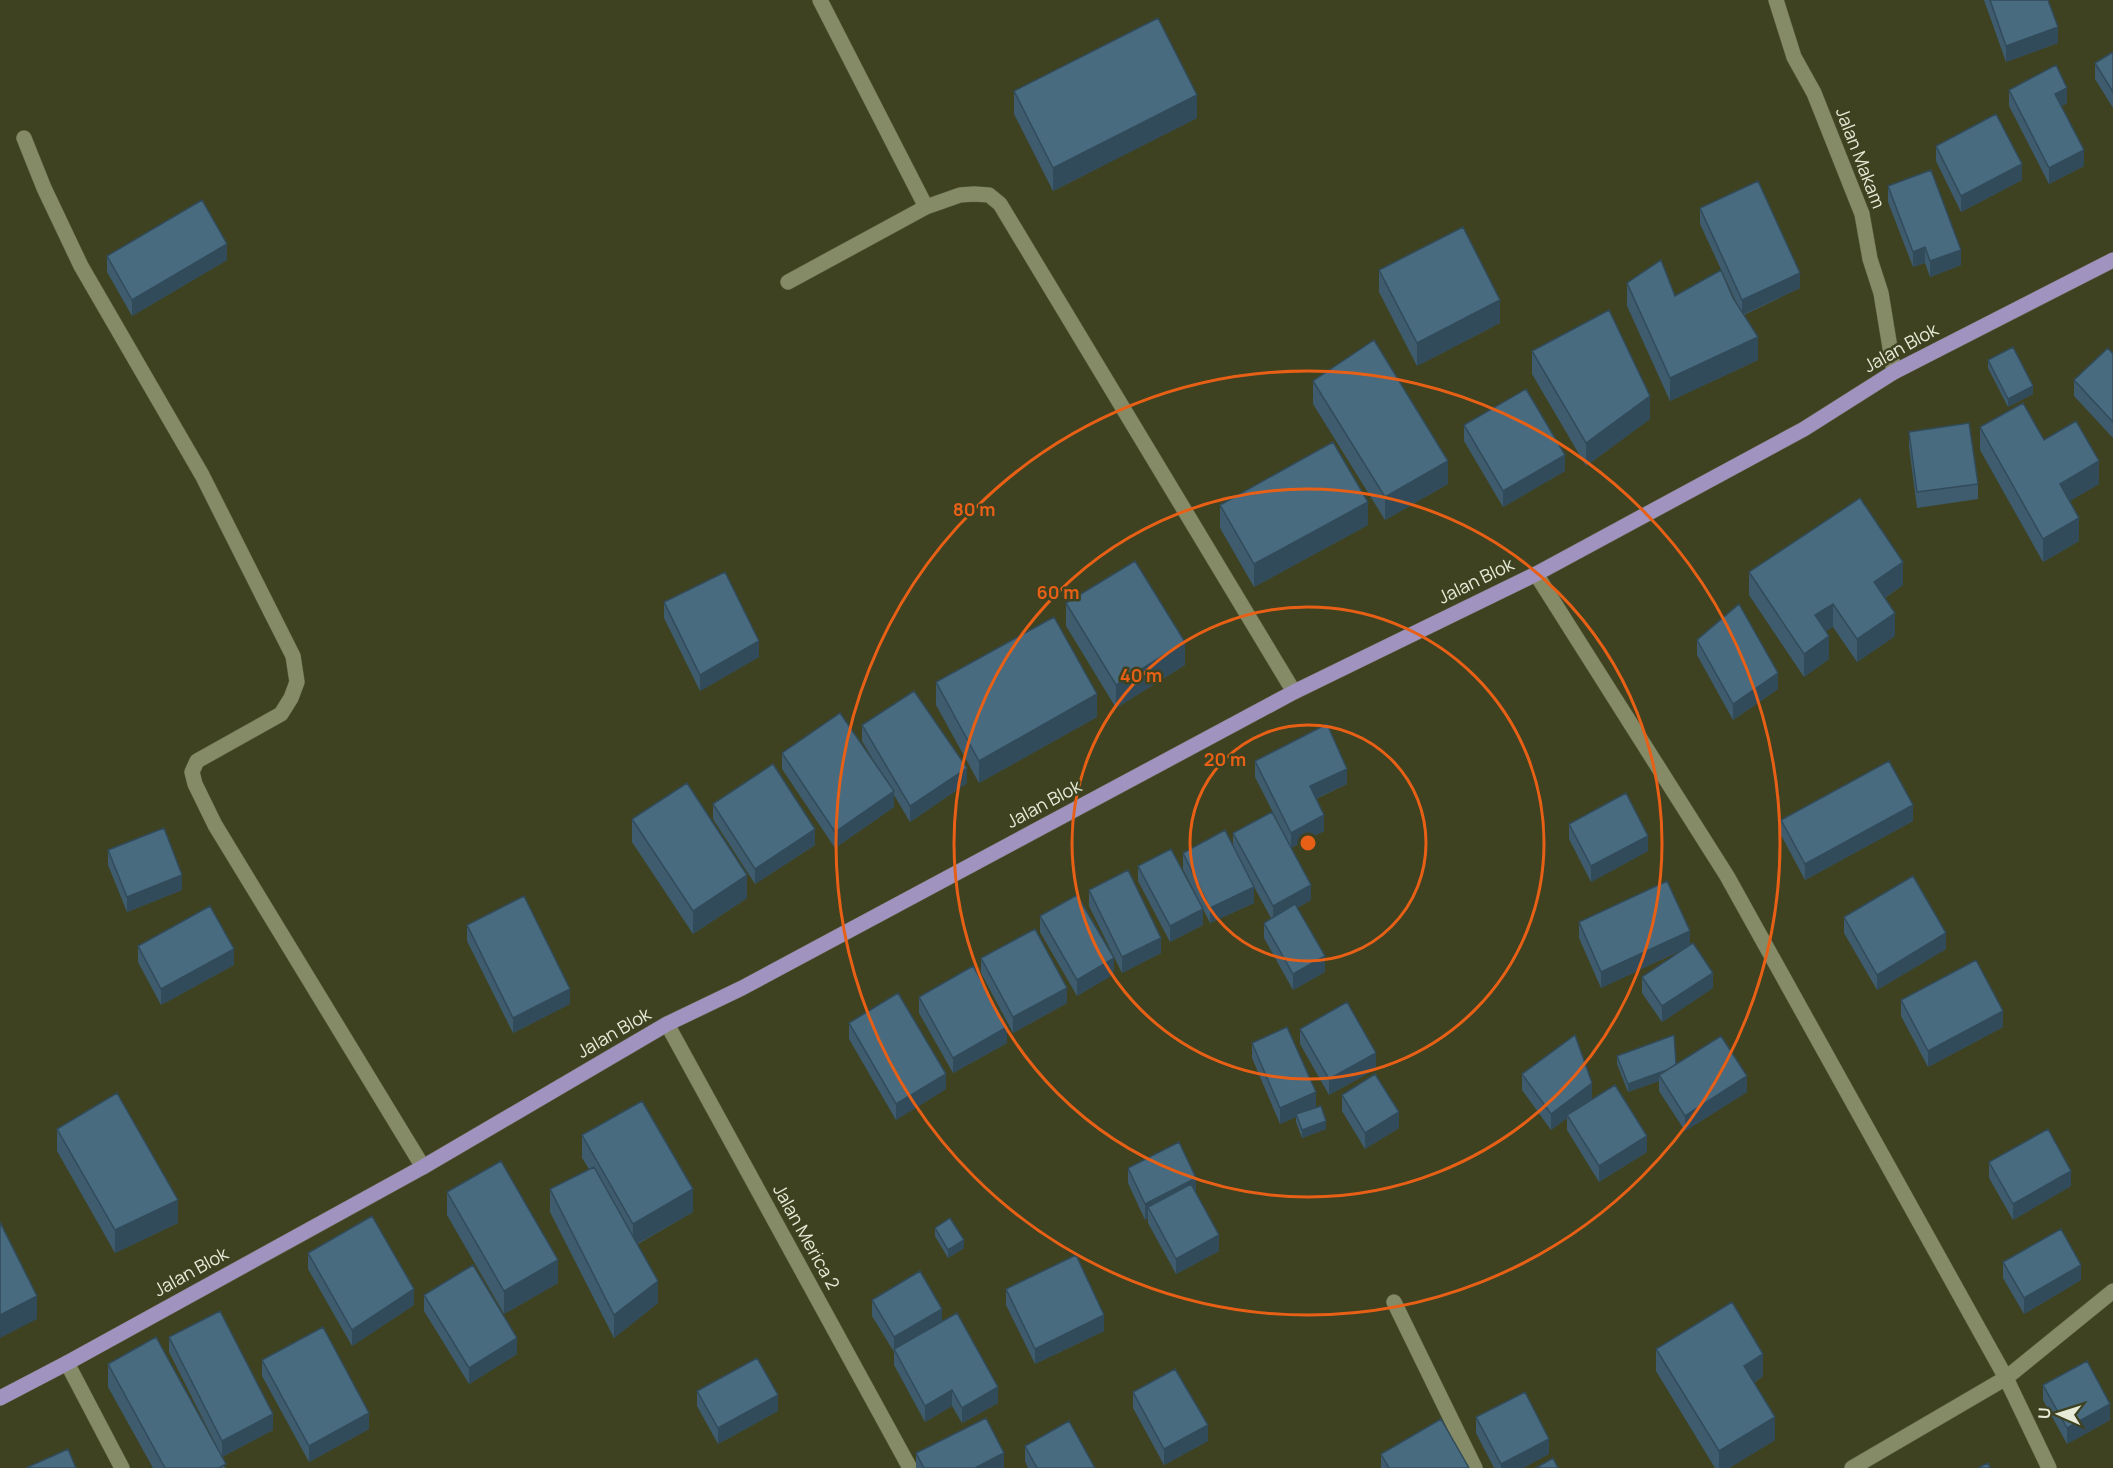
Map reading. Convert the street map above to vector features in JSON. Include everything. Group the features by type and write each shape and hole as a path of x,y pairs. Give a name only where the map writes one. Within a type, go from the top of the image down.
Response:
{"main road":[{"name":"Jalan Blok","path":"0,1398 423,1167 667,1024 753,983 1294,692 1536,574 1804,429 1894,372 2113,260"}],"street":[{"path":"820,0 926,207"},
{"name":"Jalan Makam","path":"1776,0 1794,57 1814,93 1862,214 1870,259 1881,293 1894,372"},
{"path":"24,138 44,189 81,266 202,475 293,656 297,682 281,714 197,761 192,772 195,784 215,825 423,1167"},
{"path":"788,282 926,207 960,195 989,195 1000,204 1294,692"},
{"path":"1536,574 1727,876 2006,1378 2049,1468"},
{"name":"Jalan Merica 2","path":"667,1024 910,1468"},
{"path":"1852,1468 2006,1378 2113,1291"},
{"path":"1394,1302 1475,1468"},
{"path":"67,1363 122,1468"}],"building":[{"path":"1990,0 2048,0 2058,27 2006,46"},
{"path":"1158,18 1197,95 1053,168 1014,91"},
{"path":"2113,52 2113,92 2095,63"},
{"path":"2056,65 2067,88 2055,94 2084,150 2049,168 2009,90"},
{"path":"1996,114 2022,164 1961,196 1936,146"},
{"path":"1931,170 1961,250 1930,261 1925,247 1913,252 1888,186"},
{"path":"1758,181 1800,273 1742,300 1700,208"},
{"path":"202,200 227,244 132,300 107,256"},
{"path":"1463,227 1500,300 1417,343 1379,270"},
{"path":"1661,260 1675,296 1721,270 1733,298 1758,337 1670,378 1627,283"},
{"path":"1609,310 1650,396 1586,443 1532,351"},
{"path":"1374,340 1448,461 1385,497 1313,381"},
{"path":"2013,347 2033,386 2008,399 1988,360"},
{"path":"2108,348 2113,354 2113,422 2074,380"},
{"path":"1526,389 1565,455 1503,491 1464,425"},
{"path":"2023,403 2044,440 2076,421 2099,461 2060,484 2079,518 2043,539 1980,427"},
{"path":"1969,423 1978,484 1917,492 1909,432"},
{"path":"1333,442 1368,502 1254,564 1220,505"},
{"path":"1860,498 1903,562 1874,582 1895,613 1857,639 1833,604 1815,615 1829,636 1804,654 1749,572"},
{"path":"1135,561 1185,642 1116,685 1066,603"},
{"path":"725,572 759,641 700,675 664,602"},
{"path":"1739,604 1778,673 1733,704 1697,640"},
{"path":"1054,617 1097,694 979,761 936,682"},
{"path":"914,691 967,768 910,806 862,725"},
{"path":"840,713 894,791 835,832 782,753"},
{"path":"1327,724 1347,769 1310,786 1324,815 1291,833 1255,761"},
{"path":"1889,761 1913,805 1805,864 1781,820"},
{"path":"773,764 815,829 755,869 713,804"},
{"path":"687,783 747,875 693,911 632,819"},
{"path":"1626,793 1648,836 1591,866 1569,824"},
{"path":"1272,812 1311,885 1273,906 1233,833"},
{"path":"164,828 182,875 127,897 108,850"},
{"path":"1225,830 1254,887 1210,908 1183,853"},
{"path":"1171,849 1203,909 1170,926 1138,866"},
{"path":"1128,870 1161,938 1122,957 1089,890"},
{"path":"1913,876 1946,933 1877,975 1844,917"},
{"path":"1667,881 1690,931 1601,972 1579,922"},
{"path":"1077,895 1114,958 1077,980 1040,916"},
{"path":"524,896 570,989 513,1018 467,925"},
{"path":"1295,904 1325,956 1293,974 1264,923"},
{"path":"210,906 234,949 161,989 138,946"},
{"path":"1035,929 1067,988 1013,1017 981,958"},
{"path":"1693,943 1713,973 1662,1006 1642,977"},
{"path":"1976,960 2003,1011 1928,1051 1901,1000"},
{"path":"973,966 1007,1027 953,1058 919,997"},
{"path":"898,993 946,1074 896,1104 849,1023"},
{"path":"1347,1002 1376,1053 1329,1079 1300,1029"},
{"path":"1287,1027 1316,1092 1280,1108 1252,1043"},
{"path":"1575,1035 1592,1083 1551,1114 1522,1074"},
{"path":"1674,1035 1676,1064 1667,1070 1628,1084 1617,1056"},
{"path":"1721,1036 1747,1076 1685,1116 1659,1075"},
{"path":"1375,1074 1399,1112 1365,1133 1342,1095"},
{"path":"1615,1085 1647,1136 1599,1166 1567,1115"},
{"path":"117,1093 178,1200 115,1230 57,1129"},
{"path":"642,1101 693,1189 633,1224 582,1135"},
{"path":"1321,1106 1326,1121 1302,1130 1296,1114"},
{"path":"2048,1129 2071,1171 2013,1204 1989,1162"},
{"path":"1179,1142 1196,1178 1145,1204 1128,1168"},
{"path":"501,1161 558,1260 504,1291 447,1192"},
{"path":"594,1167 658,1281 614,1315 550,1189"},
{"path":"1191,1184 1219,1235 1176,1259 1148,1207"},
{"path":"372,1216 414,1289 352,1330 308,1253"},
{"path":"950,1218 964,1240 948,1250 935,1228"},
{"path":"0,1222 37,1296 0,1315"},
{"path":"2061,1229 2081,1265 2024,1298 2003,1262"},
{"path":"1076,1255 1104,1315 1035,1349 1006,1289"},
{"path":"473,1265 517,1338 469,1368 424,1295"},
{"path":"920,1271 942,1309 894,1337 872,1300"},
{"path":"1732,1302 1763,1354 1744,1366 1775,1417 1719,1451 1656,1349"},
{"path":"220,1311 273,1414 222,1441 169,1337"},
{"path":"957,1313 998,1387 962,1408 952,1390 925,1406 894,1349"},
{"path":"323,1327 369,1413 309,1446 262,1360"},
{"path":"156,1337 226,1464 219,1468 165,1468 108,1364"},
{"path":"757,1358 778,1395 718,1428 697,1391"},
{"path":"2087,1361 2110,1404 2067,1428 2043,1385"},
{"path":"1175,1369 1208,1425 1164,1449 1133,1392"},
{"path":"1525,1392 1549,1439 1501,1464 1476,1417"},
{"path":"986,1418 1004,1453 975,1468 924,1468 916,1453"},
{"path":"1441,1419 1469,1468 1389,1468 1381,1454"},
{"path":"1069,1421 1095,1468 1037,1468 1025,1446"},
{"path":"68,1449 76,1468 26,1468"},
{"path":"1553,1458 1558,1468 1536,1468"},
{"path":"1988,1463 1990,1468 1978,1468"}]}
